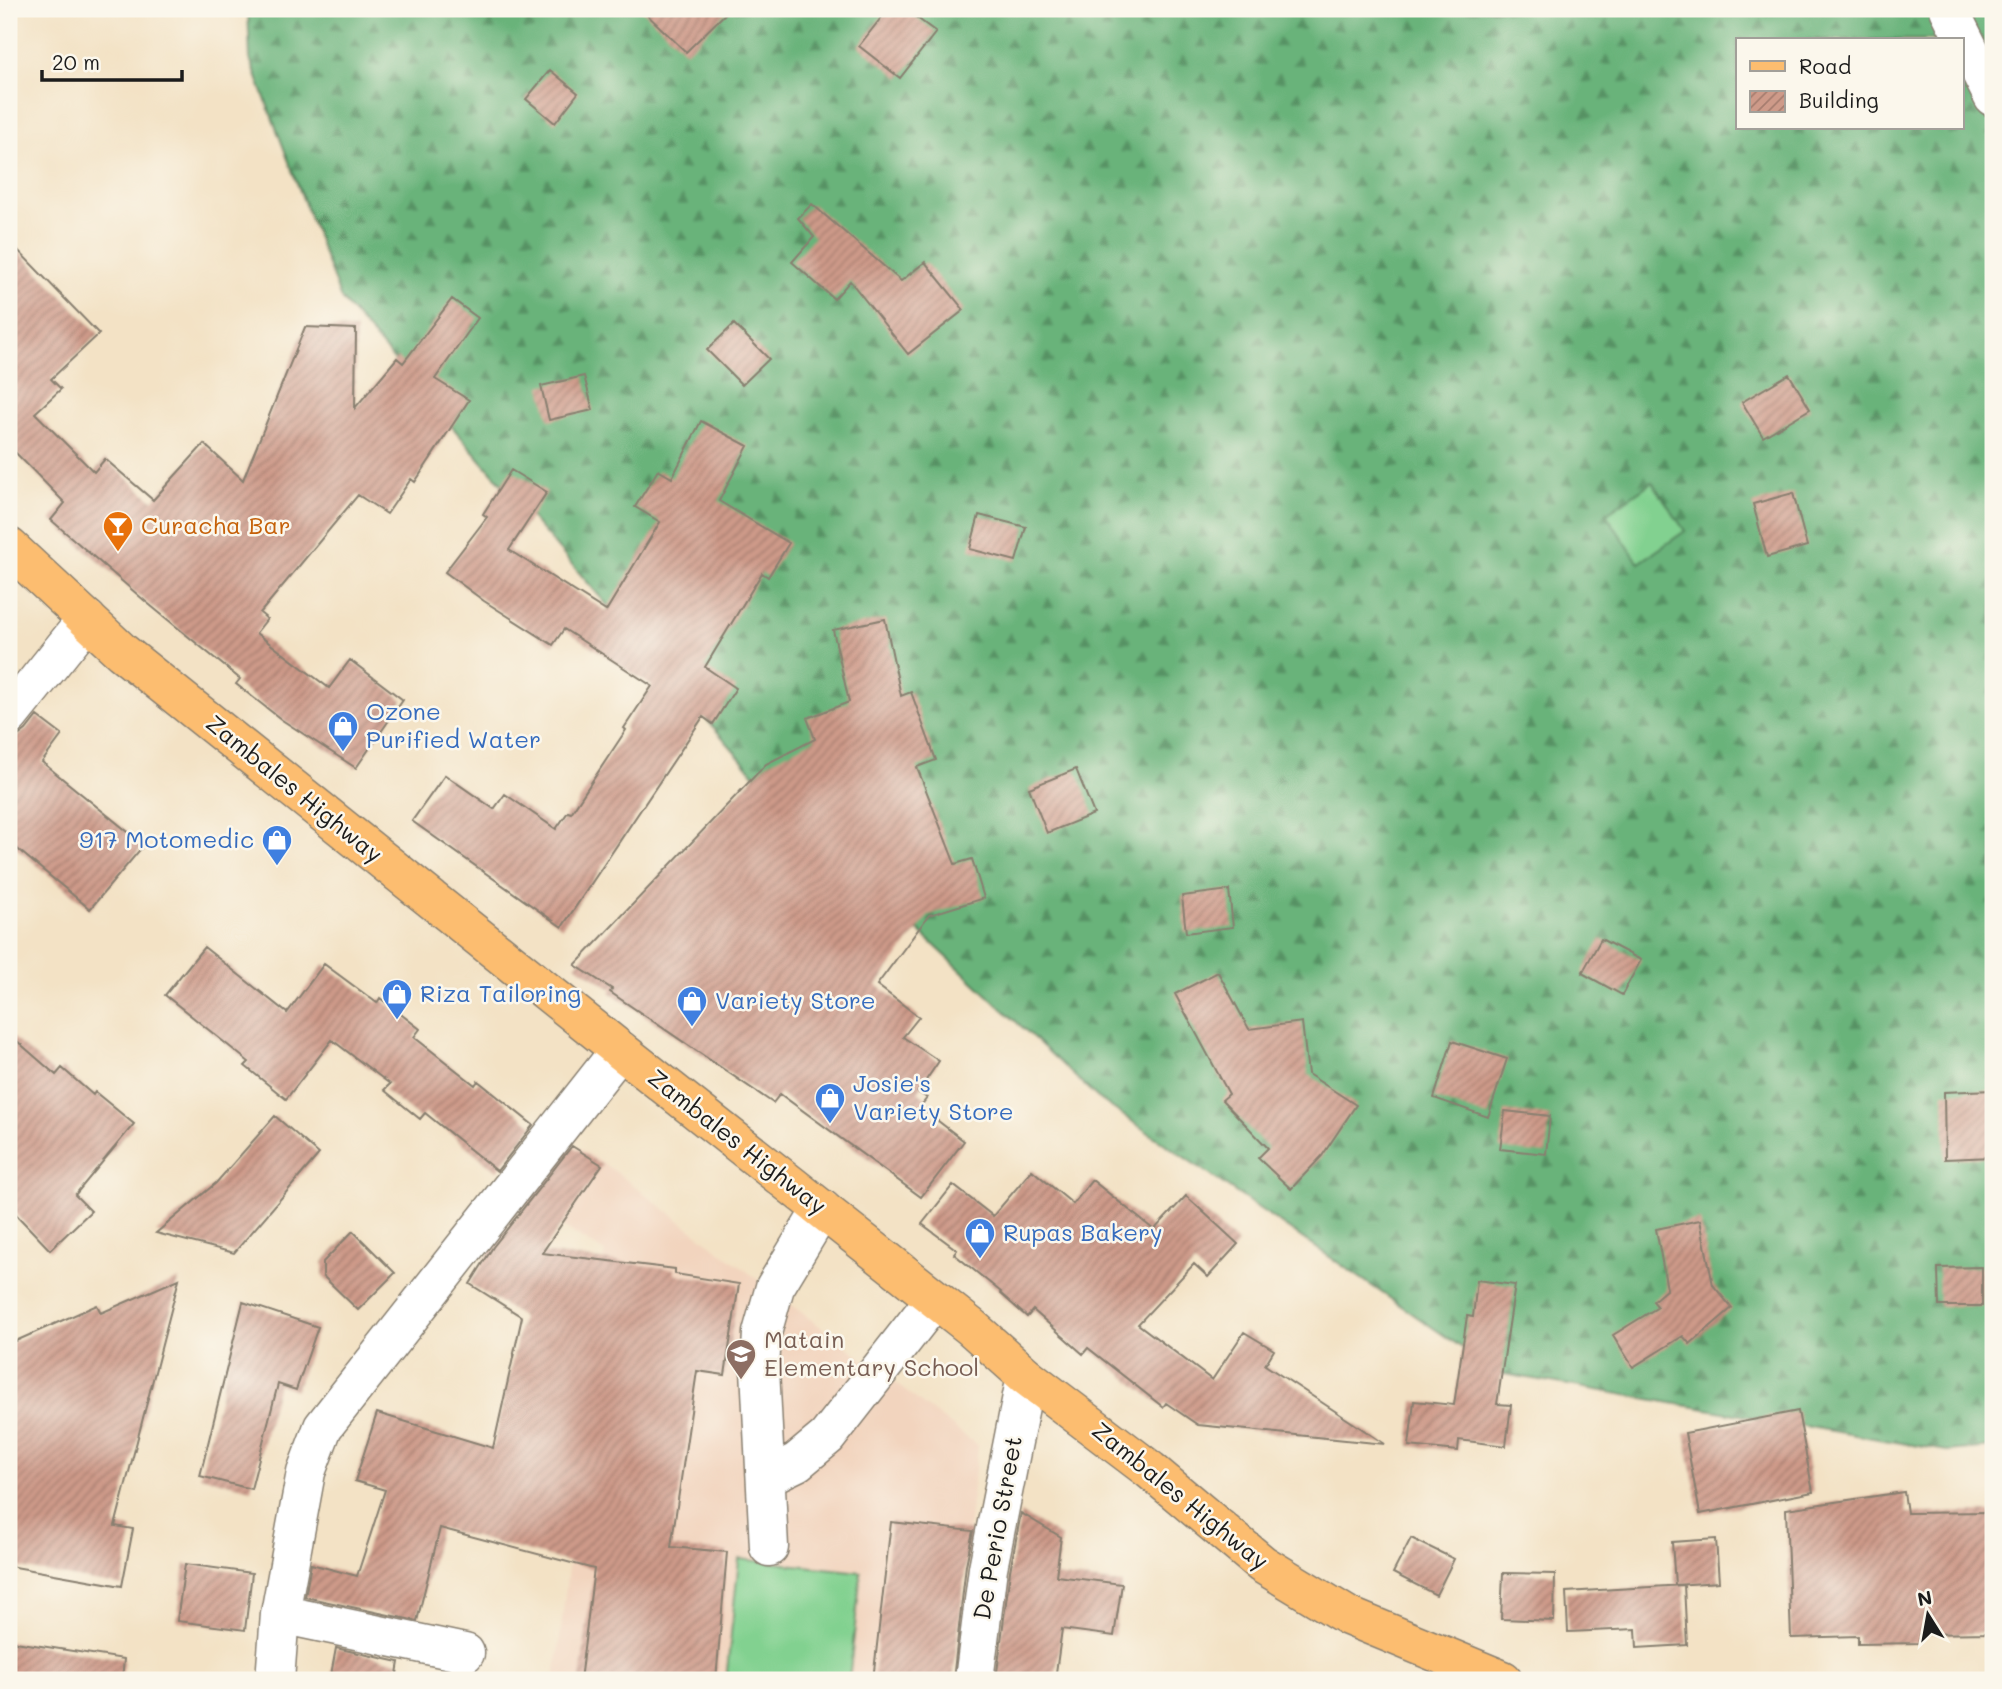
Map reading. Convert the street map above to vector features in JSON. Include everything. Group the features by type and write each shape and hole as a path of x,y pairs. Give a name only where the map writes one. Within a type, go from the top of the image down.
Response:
{"main road":[{"name":"Zambales Highway","path":"12,555 132,660 971,1327 1026,1377 1150,1470 1262,1564 1348,1616 1503,1680"}],"street":[{"path":"1950,9 1993,97"},
{"path":"9,716 87,619"},
{"path":"275,1680 280,1614 306,1472 323,1427 620,1050"},
{"path":"769,1547 760,1369 762,1333 775,1287 822,1209"},
{"path":"766,1478 797,1462 827,1437 935,1299"},
{"name":"De Perio Street","path":"974,1680 988,1568 1026,1377"},
{"path":"280,1614 465,1653"}],"shaded area":[{"name":"Matain Elementary School","path":"548,1128 613,1170 978,1446 950,1680 555,1680 605,1252 501,1191"}],"green space":[{"path":"248,9 1993,9 1993,1447 1947,1451 1499,1373 1098,1098 769,791 341,299 250,59"},
{"path":"1652,482 1685,531 1639,563 1606,514"},
{"path":"739,1559 861,1572 849,1680 726,1680"}],"building":[{"path":"641,9 730,9 686,52"},
{"path":"888,9 905,9 936,32 900,78 859,46"},
{"path":"550,70 578,93 555,123 526,99"},
{"path":"812,204 901,281 925,262 964,310 908,354 850,281 834,299 792,262 814,237 798,218"},
{"path":"9,241 99,334 51,379 61,389 35,413 94,472 105,459 153,500 204,444 243,480 305,327 356,329 355,408 397,358 403,363 452,299 478,318 435,379 469,400 415,482 411,479 387,514 358,495 260,613 267,619 256,633 329,688 350,660 403,700 356,768 282,720 236,684 240,679 51,520 65,503 9,446"},
{"path":"734,324 769,359 742,385 707,350"},
{"path":"1789,374 1810,409 1763,437 1742,402"},
{"path":"584,376 593,410 549,420 541,386"},
{"path":"701,421 748,446 719,501 789,543 768,577 762,573 705,667 736,688 713,724 703,717 562,927 412,821 445,775 494,809 505,794 556,829 568,812 571,813 652,686 564,629 553,645 484,601 445,572 487,517 483,514 511,470 547,492 509,550 606,611 660,522 635,507 658,470 672,478"},
{"path":"1793,493 1807,546 1767,557 1753,504"},
{"path":"979,515 1026,527 1016,561 970,549"},
{"path":"885,619 901,696 911,692 936,760 917,767 955,864 972,859 984,898 929,915 877,985 919,1017 903,1037 939,1061 918,1092 927,1098 920,1107 964,1141 921,1197 780,1094 773,1103 610,992 612,989 575,965 766,764 815,739 807,718 849,702 833,630"},
{"path":"37,716 62,735 42,762 144,845 90,909 9,842 9,737 18,736 26,730"},
{"path":"1076,769 1094,814 1047,833 1029,788"},
{"path":"1229,890 1233,927 1186,933 1182,896"},
{"path":"1601,939 1641,960 1622,995 1582,973"},
{"path":"204,947 287,1013 324,964 377,1003 380,998 420,1029 414,1037 475,1085 478,1081 533,1125 497,1171 425,1113 420,1119 384,1090 390,1084 332,1040 286,1099 245,1066 249,1062 165,995"},
{"path":"1218,972 1249,1029 1302,1022 1308,1074 1356,1105 1322,1156 1291,1189 1258,1158 1268,1148 1222,1100 1229,1094 1175,994"},
{"path":"9,1034 56,1075 62,1068 93,1095 95,1092 134,1124 75,1195 91,1211 50,1250 9,1207"},
{"path":"1452,1041 1507,1059 1488,1117 1434,1098"},
{"path":"1993,1090 1993,1157 1945,1159 1944,1092"},
{"path":"1505,1111 1550,1116 1546,1154 1500,1149"},
{"path":"275,1116 319,1154 234,1253 156,1233 216,1183"},
{"path":"572,1146 602,1165 542,1253 675,1269 675,1274 739,1284 725,1375 697,1371 671,1547 727,1552 716,1680 580,1680 594,1569 440,1528 417,1621 305,1597 311,1564 357,1576 385,1490 355,1481 377,1413 493,1448 522,1317 470,1284 493,1247"},
{"path":"1032,1170 1073,1204 1092,1180 1154,1230 1186,1196 1238,1244 1208,1277 1194,1264 1138,1324 1212,1380 1244,1332 1274,1350 1265,1365 1385,1444 1198,1425 1166,1403 1163,1407 1088,1348 1083,1354 1033,1310 1027,1317 954,1254 957,1250 922,1224 953,1185 993,1216"},
{"path":"1700,1220 1713,1285 1732,1308 1690,1344 1683,1336 1633,1367 1613,1335 1658,1307 1653,1301 1667,1289 1656,1229"},
{"path":"353,1231 395,1273 358,1310 323,1276 323,1262"},
{"path":"1982,1267 1982,1306 1939,1306 1938,1268"},
{"path":"179,1279 115,1526 133,1529 122,1586 9,1566 9,1344 97,1305 101,1313"},
{"path":"1477,1280 1515,1285 1497,1404 1511,1405 1506,1446 1459,1440 1458,1451 1409,1446 1414,1401 1454,1405 1467,1316 1473,1317"},
{"path":"243,1302 318,1327 296,1390 278,1384 251,1489 200,1476"},
{"path":"1798,1411 1813,1492 1700,1514 1685,1433"},
{"path":"1904,1492 1907,1513 1993,1512 1993,1633 1919,1634 1919,1643 1858,1644 1858,1636 1791,1638 1786,1509"},
{"path":"1021,1513 1061,1537 1056,1576 1122,1584 1114,1636 1062,1629 1055,1680 996,1680 1010,1571"},
{"path":"891,1522 973,1531 966,1565 953,1680 873,1680"},
{"path":"1411,1538 1454,1559 1436,1595 1393,1573"},
{"path":"1716,1539 1719,1582 1675,1585 1672,1542"},
{"path":"185,1564 252,1573 245,1630 177,1621"},
{"path":"1503,1573 1555,1574 1554,1621 1501,1619"},
{"path":"1684,1585 1687,1645 1637,1648 1636,1629 1568,1632 1566,1592"},
{"path":"9,1641 124,1659 122,1680 9,1680"},
{"path":"336,1648 399,1662 396,1680 330,1680"}],"place":[{"name":"Curacha Bar","path":"118,553"},
{"name":"Ozone Purified Water","path":"343,753"},
{"name":"917 Motomedic","path":"277,867"},
{"name":"Riza Tailoring","path":"397,1021"},
{"name":"Variety Store","path":"692,1028"},
{"name":"Josie's Variety Store","path":"830,1125"},
{"name":"Rupas Bakery","path":"980,1260"},
{"name":"Matain Elementary School","path":"741,1381"}]}
